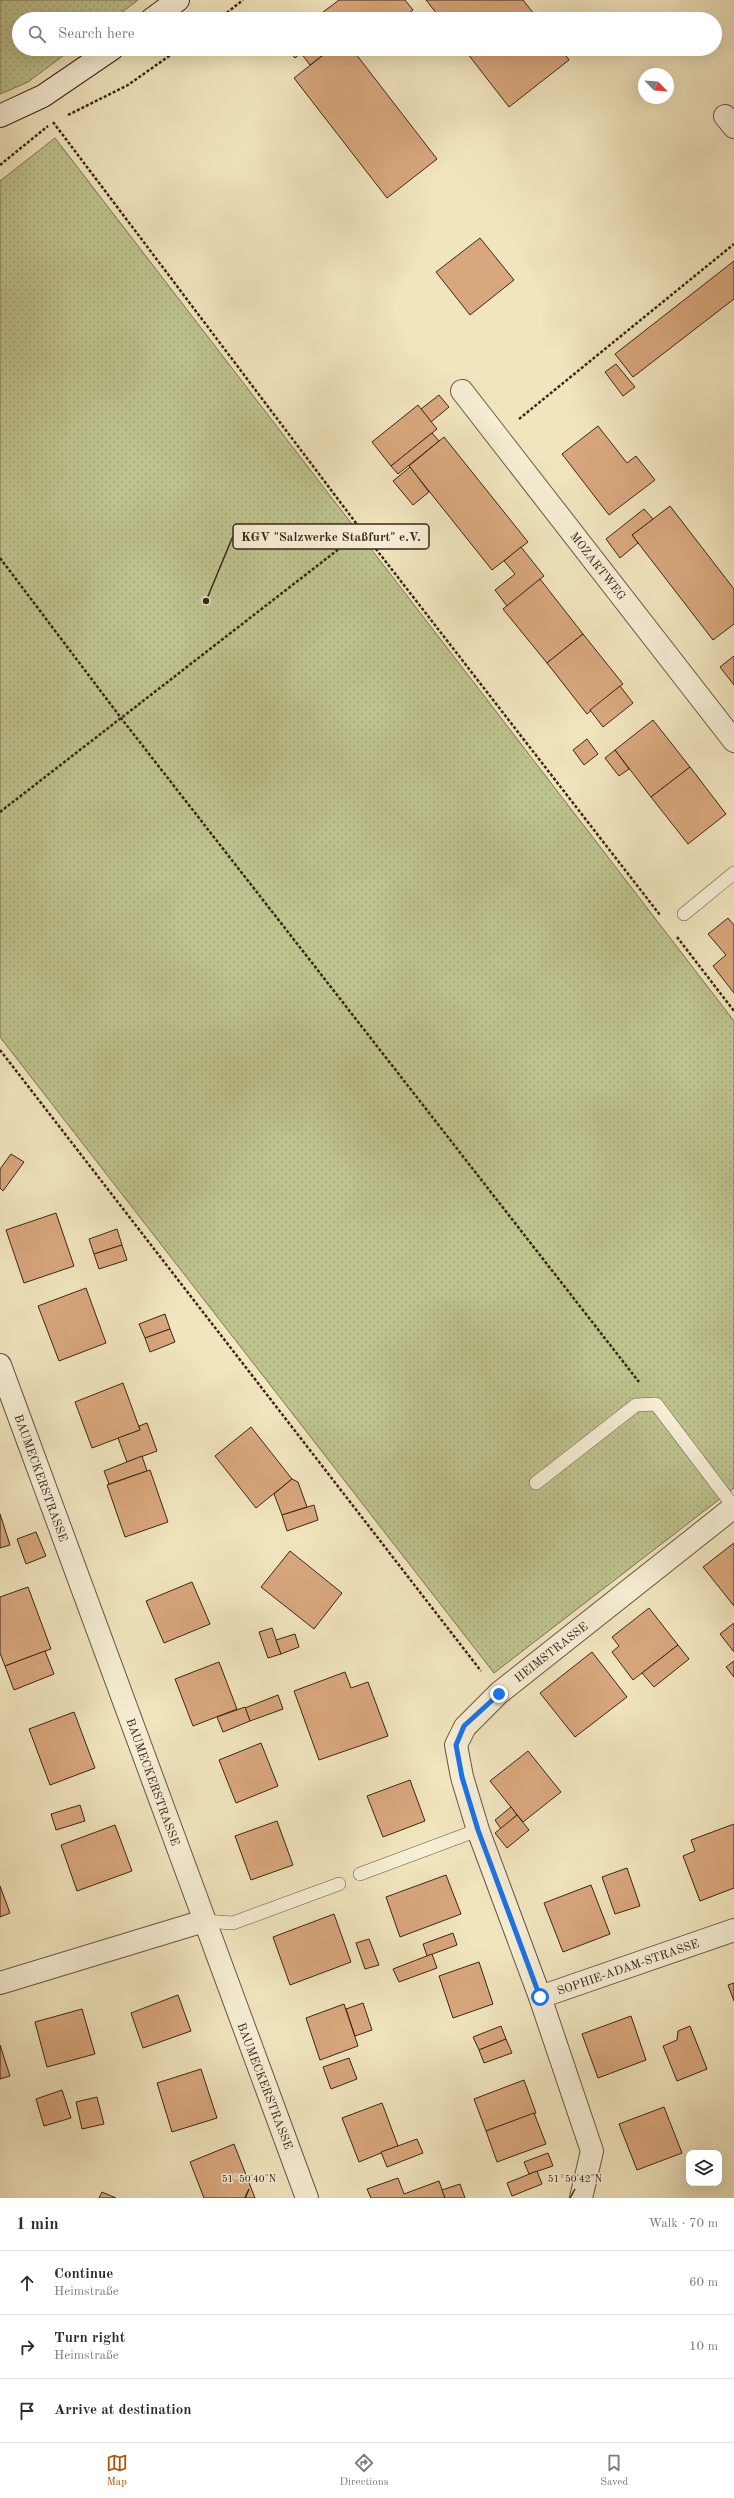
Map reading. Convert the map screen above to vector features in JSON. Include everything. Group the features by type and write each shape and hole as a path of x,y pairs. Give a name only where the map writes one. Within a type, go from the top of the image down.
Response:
{"street":[{"path":"162,12 178,0"},
{"path":"0,116 43,96 102,56"},
{"name":"MOZARTWEG","path":"462,391 734,741"},
{"name":"BAUMECKERSTRASSE","path":"0,1365 308,2198"},
{"name":"HEIMSTRASSE","path":"540,1997 478,1830 462,1777 456,1745 464,1726 499,1694 734,1507"},
{"path":"0,1983 204,1920"},
{"name":"SOPHIE-ADAM-STRASSE","path":"540,1997 734,1930"},
{"path":"540,1997 592,2151 581,2198"}],"lane":[{"path":"684,914 734,873"},
{"path":"536,1483 636,1405 656,1404 734,1507"},
{"path":"360,1874 478,1830"},
{"path":"204,1920 233,1923 338,1884"}],"path":[{"path":"228,12 243,0"},
{"path":"66,116 128,85 168,56"},
{"path":"43,96 53,122 362,531 664,920"},
{"path":"0,165 53,122 60,119"},
{"path":"497,437 734,244"},
{"path":"0,812 362,531"},
{"path":"0,558 121,718 656,1404"},
{"path":"674,932 734,1011"},
{"path":"0,1050 499,1694"}],"green space":[{"path":"0,0 138,0 122,12 12,12 12,56 63,56 28,82 0,94"},
{"path":"55,138 734,1021 734,1488 494,1673 0,1037 0,181"}],"building":[{"path":"339,0 405,0 413,10 411,12 323,12"},
{"path":"426,0 523,0 532,12 435,12"},
{"path":"303,56 322,56 310,65"},
{"path":"322,56 357,56 437,159 387,198 294,78"},
{"path":"469,56 566,56 569,60 509,107"},
{"path":"480,238 514,280 470,315 436,272"},
{"path":"734,261 734,299 633,377 615,354"},
{"path":"616,364 635,387 623,396 605,372"},
{"path":"439,395 449,407 431,422 421,409"},
{"path":"418,405 437,429 391,466 372,442"},
{"path":"598,426 627,463 636,456 655,480 609,515 562,454"},
{"path":"432,433 439,441 398,474 391,466"},
{"path":"444,437 528,542 492,570 409,466"},
{"path":"410,467 429,492 413,505 393,481"},
{"path":"670,506 734,589 734,624 713,640 632,535"},
{"path":"644,509 653,519 632,535 638,543 620,558 606,539"},
{"path":"521,547 544,576 507,606 495,590 515,574 504,561"},
{"path":"540,579 583,634 547,663 503,609"},
{"path":"583,634 623,684 587,714 547,663"},
{"path":"734,656 734,685 720,667"},
{"path":"620,686 633,703 603,727 590,710"},
{"path":"653,720 690,767 651,797 615,750"},
{"path":"587,739 598,754 584,765 573,750"},
{"path":"615,750 629,769 619,776 605,758"},
{"path":"690,767 726,814 688,844 651,797"},
{"path":"728,918 734,925 734,993 713,966 726,955 708,934"},
{"path":"11,1154 24,1162 3,1191 0,1188 0,1169"},
{"path":"56,1213 74,1266 24,1283 6,1230"},
{"path":"117,1229 122,1245 94,1254 89,1239"},
{"path":"122,1245 127,1260 99,1269 94,1254"},
{"path":"86,1288 106,1343 59,1361 38,1306"},
{"path":"165,1314 170,1329 145,1338 139,1324"},
{"path":"170,1329 175,1342 150,1352 145,1338"},
{"path":"123,1383 140,1430 92,1448 75,1402"},
{"path":"147,1423 157,1451 127,1462 118,1438 140,1430 139,1426"},
{"path":"251,1427 292,1479 256,1508 215,1456"},
{"path":"142,1456 147,1471 109,1484 104,1471"},
{"path":"150,1470 168,1522 125,1537 107,1485"},
{"path":"292,1479 298,1482 307,1507 282,1515 274,1494"},
{"path":"314,1505 318,1520 287,1531 282,1515"},
{"path":"0,1514 10,1545 0,1548"},
{"path":"36,1532 46,1556 26,1564 17,1539"},
{"path":"734,1543 734,1606 703,1567"},
{"path":"290,1551 342,1593 314,1629 261,1587"},
{"path":"192,1582 210,1624 164,1643 146,1601"},
{"path":"28,1587 51,1649 5,1666 0,1653 0,1597"},
{"path":"649,1608 678,1645 633,1680 612,1652 619,1646 612,1637"},
{"path":"734,1623 734,1652 720,1634"},
{"path":"272,1628 281,1654 268,1658 259,1632"},
{"path":"295,1634 299,1647 281,1654 276,1640"},
{"path":"678,1645 689,1659 654,1687 642,1673"},
{"path":"45,1651 54,1674 14,1690 5,1666"},
{"path":"592,1652 627,1697 575,1737 540,1693"},
{"path":"734,1661 734,1677 726,1667"},
{"path":"219,1662 237,1709 193,1726 175,1679"},
{"path":"345,1672 351,1688 368,1682 388,1736 319,1760 294,1691"},
{"path":"278,1695 283,1709 250,1721 245,1708"},
{"path":"245,1707 250,1721 223,1732 217,1717"},
{"path":"74,1712 95,1768 50,1785 29,1729"},
{"path":"261,1743 278,1786 236,1803 219,1760"},
{"path":"528,1751 561,1792 523,1822 490,1781"},
{"path":"410,1780 425,1821 383,1837 367,1796"},
{"path":"80,1805 85,1821 56,1830 51,1814"},
{"path":"511,1807 517,1815 501,1829 495,1820"},
{"path":"517,1815 529,1830 507,1848 495,1833"},
{"path":"277,1821 293,1865 251,1880 235,1836"},
{"path":"734,1824 734,1888 700,1901 683,1856 695,1851 691,1840"},
{"path":"115,1825 132,1871 77,1891 61,1845"},
{"path":"627,1868 640,1906 615,1914 602,1877"},
{"path":"446,1875 461,1914 400,1937 386,1897"},
{"path":"591,1885 610,1934 563,1952 544,1903"},
{"path":"0,1886 10,1913 0,1917"},
{"path":"334,1914 351,1962 290,1985 273,1937"},
{"path":"453,1933 457,1945 427,1956 423,1944"},
{"path":"369,1939 379,1965 365,1969 356,1943"},
{"path":"432,1954 437,1968 399,1982 393,1969"},
{"path":"479,1962 493,2004 453,2018 439,1976"},
{"path":"734,1983 734,2001 728,1985"},
{"path":"178,1995 191,2031 143,2048 131,2013"},
{"path":"363,2003 372,2030 355,2036 346,2009"},
{"path":"344,2004 358,2046 320,2060 306,2018"},
{"path":"82,2009 95,2054 47,2067 35,2022"},
{"path":"631,2016 646,2060 598,2078 582,2034"},
{"path":"501,2026 506,2039 479,2050 473,2037"},
{"path":"690,2026 707,2069 677,2081 663,2046 677,2040 678,2031"},
{"path":"506,2039 512,2053 484,2063 479,2050"},
{"path":"0,2045 10,2076 0,2079"},
{"path":"349,2058 357,2079 331,2089 323,2067"},
{"path":"201,2069 217,2118 172,2132 157,2083"},
{"path":"524,2080 536,2113 486,2131 474,2099"},
{"path":"62,2090 71,2118 44,2126 36,2099"},
{"path":"97,2097 104,2124 82,2129 76,2102"},
{"path":"382,2103 398,2146 359,2162 342,2118"},
{"path":"664,2107 682,2153 637,2170 619,2124"},
{"path":"534,2113 546,2144 497,2162 486,2131"},
{"path":"417,2139 423,2153 387,2167 381,2152"},
{"path":"234,2144 255,2198 204,2198 190,2162"},
{"path":"548,2153 553,2166 529,2174 524,2162"},
{"path":"537,2171 542,2184 512,2196 507,2183"},
{"path":"398,2178 404,2194 439,2181 445,2198 371,2198 367,2189"},
{"path":"460,2184 465,2198 445,2198 442,2190"},
{"path":"102,2192 116,2198 99,2198"}],"place":[{"name":"KGV \"Salzwerke Staßfurt\" e.V.","path":"206,601"}],"route":[{"path":"499,1694 464,1726 456,1745 462,1777 478,1830 540,1997"}]}
